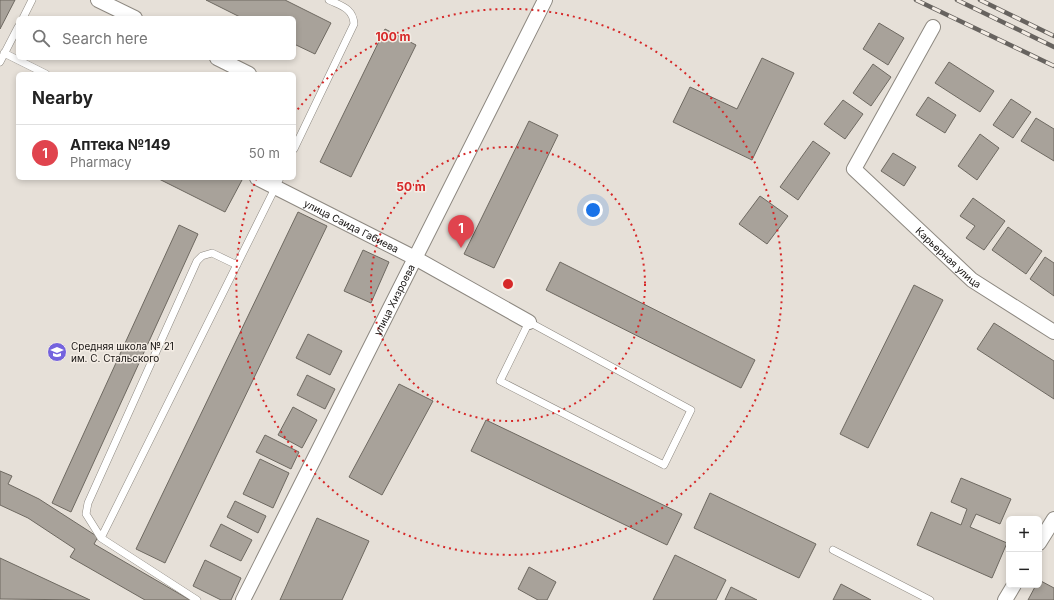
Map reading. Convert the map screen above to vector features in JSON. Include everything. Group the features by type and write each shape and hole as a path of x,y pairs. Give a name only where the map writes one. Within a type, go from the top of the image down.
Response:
{"street":[{"path":"98,0 131,16"},
{"name":"улица Хизроева","path":"243,600 545,0"},
{"name":"Карьерная улица","path":"933,27 854,169 972,280 1054,332"},
{"path":"221,60 245,72"},
{"name":"улица Саида Габиева","path":"265,180 278,183 529,322"},
{"path":"1042,538 1054,519"},
{"path":"1006,600 1012,588"}],"lane":[{"path":"24,16 32,0"},
{"path":"296,145 354,24 354,16 348,9 329,0"},
{"path":"0,62 16,31"},
{"path":"4,53 16,59"},
{"path":"18,60 42,72"},
{"path":"101,538 278,183"},
{"path":"197,600 101,538 86,514 88,503 197,261 202,256 212,253 237,265"},
{"path":"529,322 691,410 664,465 500,381 529,322"},
{"path":"833,550 930,600"}],"building":[{"path":"0,0 15,0 0,29"},
{"path":"206,0 285,0 331,23 315,54 296,45 296,16 238,16"},
{"path":"879,23 904,38 888,65 863,49"},
{"path":"385,29 416,45 351,177 320,162"},
{"path":"762,58 794,73 752,160 673,122 690,87 737,109"},
{"path":"949,62 994,91 980,112 935,83"},
{"path":"873,64 891,77 871,106 853,93"},
{"path":"928,97 956,115 945,133 916,115"},
{"path":"1011,99 1031,112 1013,138 993,125"},
{"path":"843,100 863,114 845,139 824,124"},
{"path":"1036,118 1054,129 1054,161 1021,141"},
{"path":"529,121 558,135 494,268 464,254"},
{"path":"980,134 999,148 977,180 958,166"},
{"path":"813,141 830,153 798,200 780,187"},
{"path":"893,153 916,167 904,186 881,171"},
{"path":"161,180 242,180 225,212"},
{"path":"760,196 788,216 767,244 739,224"},
{"path":"973,198 1005,221 984,250 966,238 975,226 960,216"},
{"path":"298,212 327,226 165,563 136,549"},
{"path":"179,225 198,234 71,512 52,503"},
{"path":"1008,227 1042,251 1026,274 992,250"},
{"path":"363,250 389,262 371,303 344,291"},
{"path":"1045,257 1054,263 1054,296 1030,279"},
{"path":"560,262 755,360 741,388 546,290"},
{"path":"914,285 943,300 868,448 840,434"},
{"path":"994,323 1054,361 1054,399 977,349"},
{"path":"308,334 342,351 330,375 296,358"},
{"path":"307,375 335,389 325,409 297,395"},
{"path":"399,384 433,401 382,495 349,477"},
{"path":"293,407 317,420 302,448 278,435"},
{"path":"486,420 682,514 667,545 471,451"},
{"path":"265,435 299,452 291,469 256,452"},
{"path":"260,459 289,473 273,508 243,494"},
{"path":"0,471 12,476 8,484 39,499 98,537 94,544 190,600 145,600 70,557 75,549 28,518 0,505"},
{"path":"961,478 1011,499 1000,524 976,514 970,527 1006,543 992,578 917,545 931,512 961,525 967,509 951,502"},
{"path":"710,493 816,544 799,578 694,528"},
{"path":"235,501 266,516 258,533 227,517"},
{"path":"317,518 369,541 342,600 280,600"},
{"path":"221,524 252,540 241,561 210,546"},
{"path":"675,555 726,580 716,600 653,600"},
{"path":"0,558 90,600 0,599"},
{"path":"205,560 241,578 231,600 221,600 193,586"},
{"path":"529,567 556,582 547,600 538,600 518,589"},
{"path":"1042,582 1054,588 1054,600 1028,600 1034,588 1042,588"},
{"path":"841,584 871,600 833,600"},
{"path":"731,587 757,600 725,600"}],"railway":[{"path":"916,0 1054,66"},
{"path":"957,0 1054,47"},
{"path":"980,0 1054,36"}],"place":[{"name":"Аптека №149","path":"461,248"},
{"name":"Средняя школа № 21 им. С. Стальского","path":"57,352"}]}
